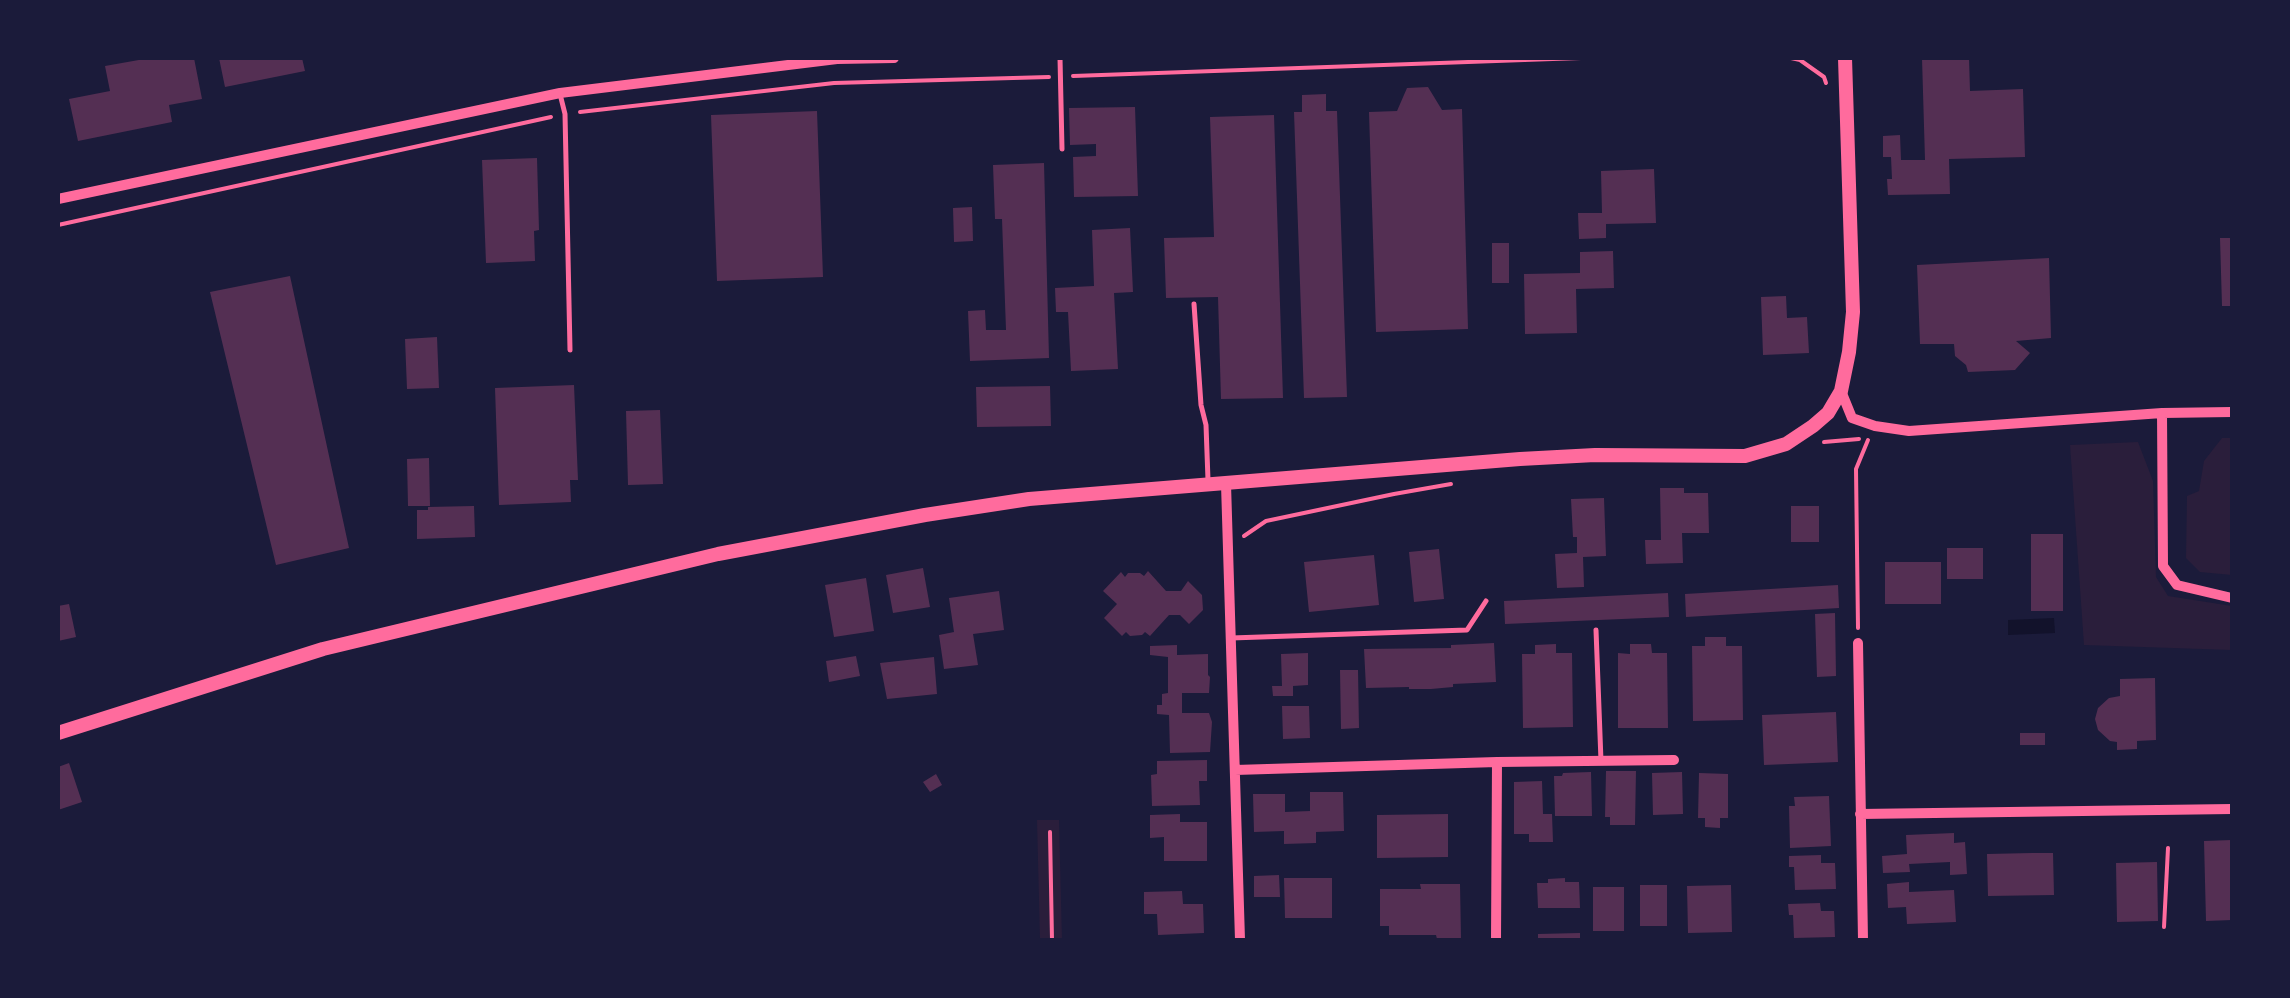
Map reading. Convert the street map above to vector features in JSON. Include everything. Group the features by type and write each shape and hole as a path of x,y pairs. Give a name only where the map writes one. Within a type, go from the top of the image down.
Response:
{"main road":[{"path":"58,734 323,648 718,554 925,514 1030,499 1558,457 1745,456 1786,444 1828,412 1841,391 1849,352 1854,312 1845,58"}],"street":[{"path":"58,198 560,93 837,58 894,58"},
{"path":"1841,391 1852,418 1909,431 2162,413 2232,412"},
{"path":"2162,413 2163,566 2177,584 2232,598"},
{"path":"1226,484 1240,940"},
{"path":"1858,643 1864,940"},
{"path":"1235,770 1674,760"},
{"path":"1496,940 1497,762"},
{"path":"1860,814 2232,809"}],"lane":[{"path":"1060,58 1062,149"},
{"path":"560,93 565,114 570,350"},
{"path":"1194,304 1208,485"},
{"path":"1231,638 1468,630 1486,601"},
{"path":"1596,630 1601,761"}],"path":[{"path":"58,225 565,114 834,83 1581,58"},
{"path":"1791,58 1824,78 1827,87"},
{"path":"1812,448 1852,438 1868,441 1856,469 1858,643"},
{"path":"1228,548 1266,521 1457,484"},
{"path":"1050,832 1052,940"},
{"path":"2164,927 2168,848"}],"shaded area":[{"path":"2222,438 2232,438 2232,575 2200,572 2186,558 2187,496 2199,491 2204,461"},
{"path":"2138,442 2153,481 2156,577 2168,596 2232,606 2232,650 2084,645 2070,445"},
{"path":"2054,618 2055,633 2008,635 2008,620"},
{"path":"1037,820 1059,820 1062,940 1040,940"}],"building":[{"path":"150,58 194,58 202,99 169,105 172,122 78,141 69,99 110,91 105,66"},
{"path":"219,58 302,58 305,71 225,87"},
{"path":"1922,58 1969,58 1970,91 2023,89 2025,157 1949,159 1950,194 1888,195 1891,157 1883,157 1883,136 1900,135 1901,160 1925,160"},
{"path":"1428,87 1442,110 1462,109 1468,329 1376,332 1369,112 1397,111 1407,88"},
{"path":"1326,94 1326,111 1337,111 1347,397 1304,398 1294,112 1302,112 1302,95"},
{"path":"1135,107 1138,196 1074,197 1073,157 1096,156 1096,144 1070,145 1069,108"},
{"path":"817,111 823,277 717,281 711,115"},
{"path":"1274,115 1283,398 1221,399 1218,297 1166,298 1164,238 1214,237 1210,117"},
{"path":"537,158 539,230 534,231 535,261 486,263 482,160"},
{"path":"1044,163 1049,358 970,361 968,311 985,310 986,330 1006,330 1002,219 995,219 993,165"},
{"path":"1654,169 1656,223 1606,224 1606,238 1579,239 1578,213 1602,213 1601,171"},
{"path":"972,207 973,241 954,242 953,208"},
{"path":"1130,228 1133,292 1114,293 1118,369 1071,371 1068,312 1056,312 1055,288 1094,286 1092,230"},
{"path":"2220,238 2232,238 2232,306 2222,306"},
{"path":"1492,243 1509,243 1509,283 1492,283"},
{"path":"1613,251 1614,288 1576,289 1577,333 1525,334 1524,274 1580,273 1580,252"},
{"path":"2049,258 2051,338 2016,341 2030,353 2015,370 1968,372 1955,356 1954,344 1920,344 1917,265"},
{"path":"290,276 349,548 276,565 210,292"},
{"path":"1786,296 1787,318 1807,317 1809,353 1763,355 1761,297"},
{"path":"437,337 439,388 407,389 405,339"},
{"path":"574,385 578,480 570,480 571,502 499,505 495,388"},
{"path":"1050,386 1051,426 977,427 976,387"},
{"path":"660,410 663,484 628,485 626,411"},
{"path":"429,458 430,506 408,506 407,459"},
{"path":"1660,488 1708,493 1709,533 1682,533 1683,563 1646,564 1645,540 1661,540"},
{"path":"1604,498 1606,556 1583,557 1584,587 1557,588 1555,554 1577,553 1571,499"},
{"path":"474,506 475,537 417,539 417,510"},
{"path":"1791,506 1819,506 1819,542 1791,542"},
{"path":"2031,534 2063,534 2063,611 2031,611"},
{"path":"1947,548 1983,548 1983,579 1947,579"},
{"path":"1439,549 1444,599 1414,602 1409,552"},
{"path":"1374,555 1379,605 1309,612 1304,562"},
{"path":"1885,562 1941,562 1941,604 1885,604"},
{"path":"923,568 930,607 893,613 886,575"},
{"path":"1148,571 1166,591 1181,591 1188,581 1202,595 1203,610 1189,624 1180,615 1169,615 1150,636 1145,632 1130,636 1126,632 1122,636 1104,618 1117,604 1103,591 1121,572 1125,577 1128,573 1144,576"},
{"path":"866,578 874,631 834,637 825,585"},
{"path":"1838,585 1839,608 1686,617 1685,594"},
{"path":"999,591 1004,630 973,634 978,665 944,669 939,635 954,632 949,598"},
{"path":"1668,593 1669,617 1505,624 1504,601"},
{"path":"69,604 76,637 58,641 58,606"},
{"path":"1835,613 1836,676 1817,677 1815,614"},
{"path":"1705,637 1726,637 1726,646 1742,646 1743,720 1693,721 1692,646 1705,646"},
{"path":"1494,643 1496,682 1431,689 1366,688 1364,649 1451,648"},
{"path":"1556,644 1556,653 1572,653 1573,727 1523,728 1522,654 1535,654 1535,645"},
{"path":"1630,644 1651,644 1652,653 1667,653 1668,728 1618,728 1618,653 1630,654"},
{"path":"1177,645 1177,655 1208,654 1209,693 1182,693 1182,713 1209,713 1210,752 1170,753 1169,715 1157,714 1162,694 1168,693 1168,657 1150,655 1150,646"},
{"path":"1308,653 1308,685 1293,686 1293,696 1273,696 1272,686 1282,686 1281,654"},
{"path":"856,656 860,676 829,682 826,661"},
{"path":"934,657 937,694 887,699 880,663"},
{"path":"1340,670 1358,670 1359,728 1341,729"},
{"path":"2155,678 2156,740 2137,741 2137,749 2117,750 2117,742 2098,730 2098,708 2109,698 2120,696 2120,679"},
{"path":"1282,706 1309,706 1310,738 1283,739"},
{"path":"1836,712 1838,762 1764,765 1762,715"},
{"path":"2020,733 2045,733 2045,745 2020,745"},
{"path":"1207,760 1207,781 1199,781 1200,805 1152,806 1151,775 1157,774 1157,761"},
{"path":"69,763 82,802 58,810 58,767"},
{"path":"1606,771 1636,771 1635,825 1610,825 1610,817 1605,817"},
{"path":"1591,772 1592,816 1555,816 1554,776"},
{"path":"1682,772 1683,814 1653,815 1652,773"},
{"path":"1699,773 1728,774 1728,818 1720,818 1720,828 1705,827 1705,818 1698,818"},
{"path":"936,774 942,785 930,792 923,782"},
{"path":"1542,781 1543,814 1552,814 1553,842 1529,842 1529,834 1514,834 1514,782"},
{"path":"1310,792 1343,792 1344,831 1316,832 1316,843 1284,844 1284,831 1254,832 1253,794 1285,794 1285,812 1310,811"},
{"path":"1829,796 1831,846 1790,848 1789,806 1795,806 1794,797"},
{"path":"1180,814 1180,822 1207,822 1207,861 1164,861 1164,837 1150,838 1150,815"},
{"path":"1448,814 1448,857 1377,858 1377,815"},
{"path":"1954,833 1954,843 1965,842 1967,874 1950,875 1950,862 1909,864 1910,872 1883,873 1882,856 1907,854 1906,835"},
{"path":"2232,840 2232,920 2206,921 2204,841"},
{"path":"2053,853 2054,895 1988,896 1987,854"},
{"path":"1821,855 1821,863 1835,863 1836,889 1795,890 1794,867 1789,867 1789,856"},
{"path":"2157,862 2158,921 2117,922 2116,863"},
{"path":"1279,875 1280,897 1254,897 1254,876"},
{"path":"1284,878 1332,878 1332,918 1285,918"},
{"path":"1565,878 1565,882 1579,882 1580,908 1538,908 1537,883"},
{"path":"1909,882 1909,892 1954,890 1956,922 1907,924 1906,907 1888,908 1887,884"},
{"path":"1420,884 1460,884 1461,939 1389,935 1389,926 1380,926 1380,889 1421,889"},
{"path":"1640,885 1667,885 1667,926 1640,926"},
{"path":"1731,885 1732,932 1688,933 1687,886"},
{"path":"1593,887 1624,887 1624,931 1593,931"},
{"path":"1182,891 1183,904 1203,904 1204,933 1158,935 1157,914 1144,914 1144,892"},
{"path":"1820,903 1821,911 1834,911 1835,937 1794,938 1793,915 1789,915 1788,904"},
{"path":"1580,933 1580,940 1538,940 1538,934"}]}
